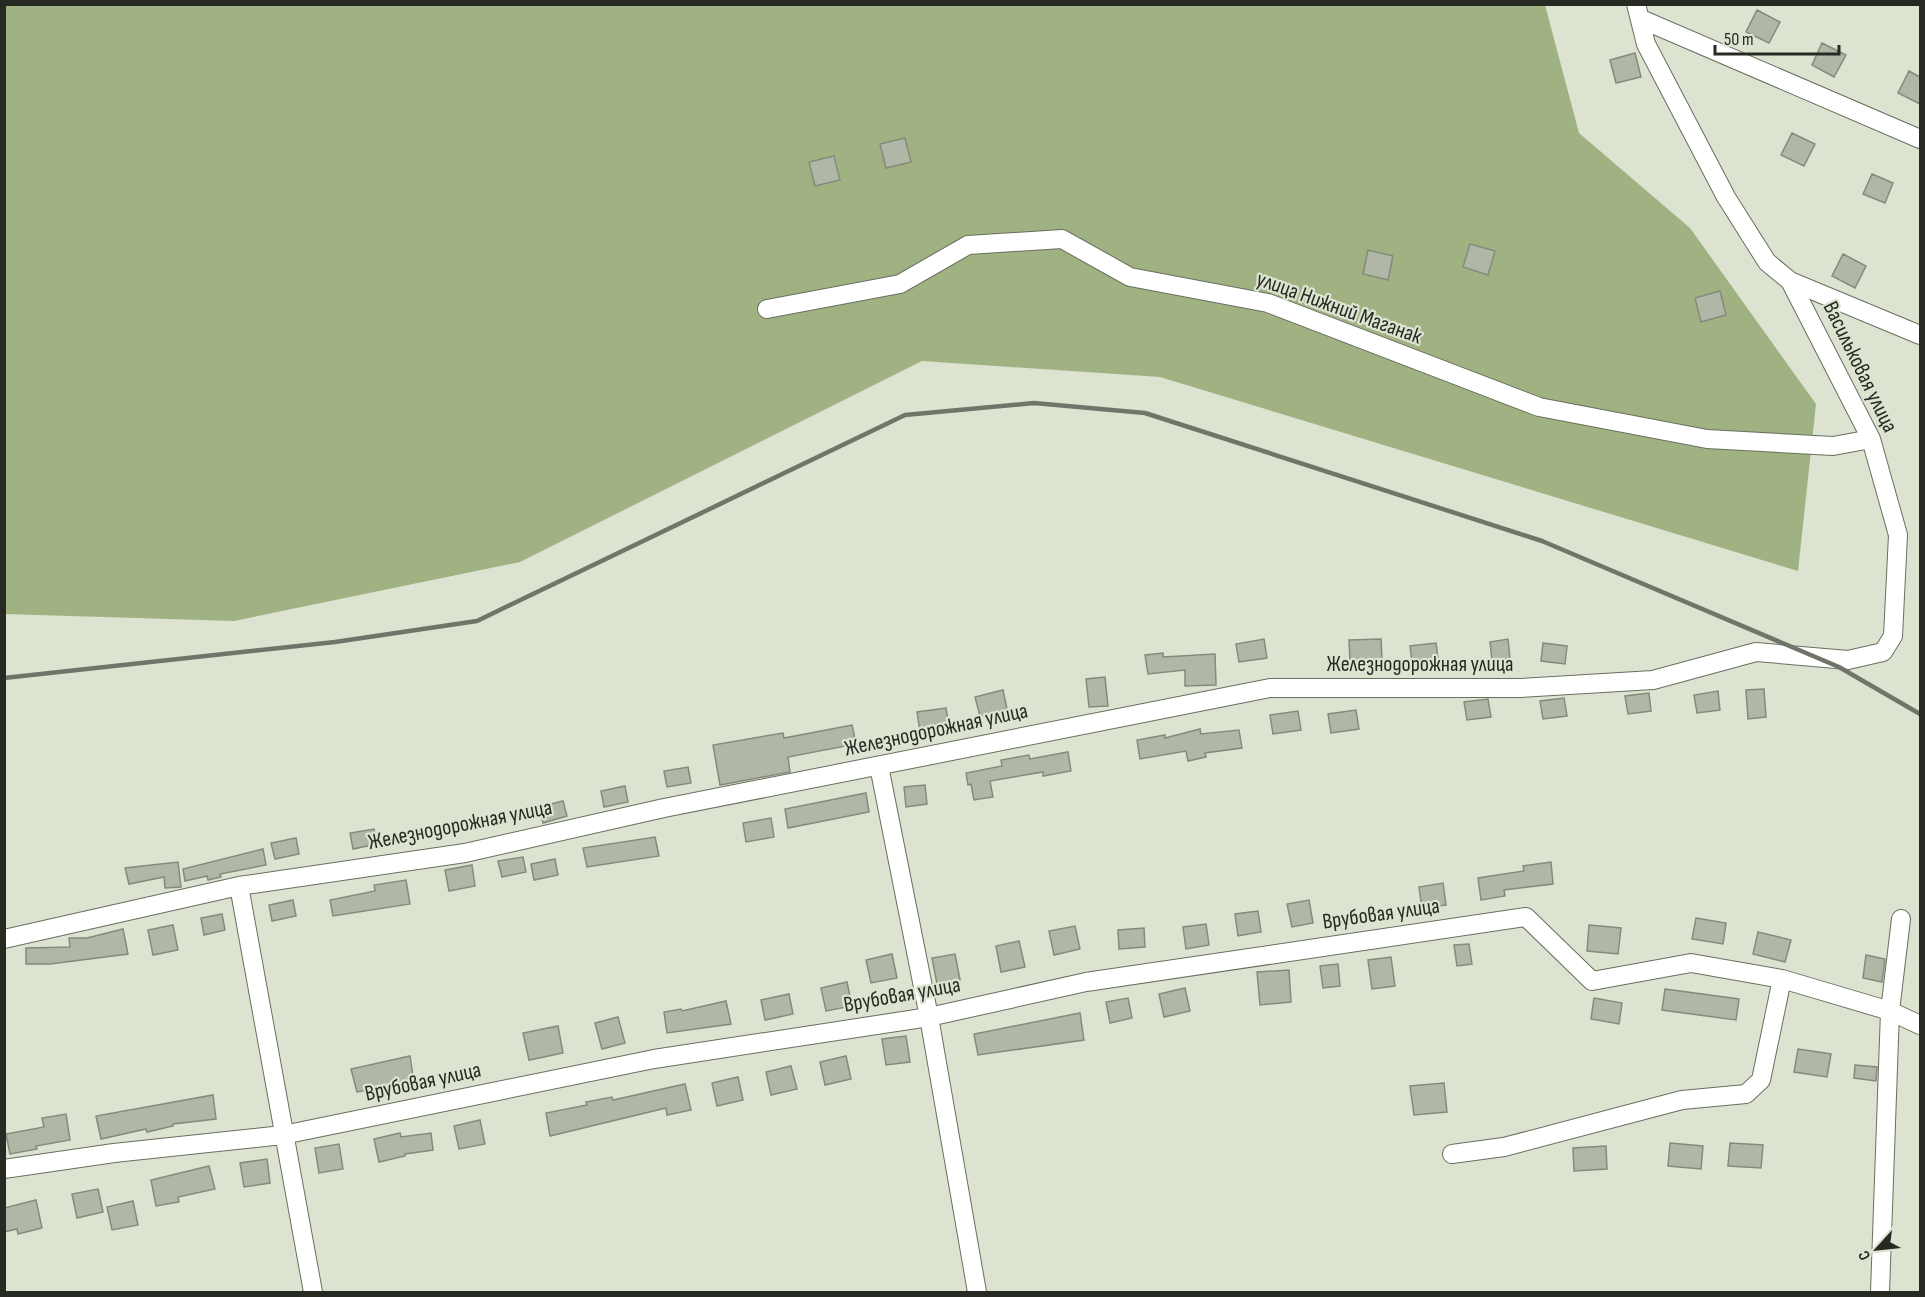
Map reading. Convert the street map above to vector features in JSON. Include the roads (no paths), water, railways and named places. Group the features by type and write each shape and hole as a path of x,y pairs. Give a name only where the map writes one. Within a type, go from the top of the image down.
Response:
{"street":[{"path":"1638,12 1920,140"},
{"name":"Васильковая улица","path":"1638,12 1646,44 1726,197 1767,262 1790,281 1920,334"},
{"name":"улица Нижний Маганак","path":"767,309 900,284 968,245 1062,239 1130,277 1268,303 1539,406 1707,439 1833,446 1871,439"},
{"name":"Васильковая улица","path":"1790,281 1871,439 1898,535 1893,636 1883,652"},
{"name":"Железнодорожная улица","path":"4,939 239,886 465,853 664,808 1270,688 1532,688 1653,680 1756,652 1848,660 1883,652"},
{"path":"879,766 929,1017 977,1293"},
{"path":"239,886 313,1293"},
{"name":"Врубовая улица","path":"4,1168 114,1153 283,1135 654,1059 929,1017 1086,982 1526,917 1592,981 1690,963 1782,979 1890,1011 1920,1025"},
{"path":"1880,1293 1890,1011 1901,919"},
{"path":"1452,1154 1514,1144 1682,1100 1746,1094 1761,1080 1782,979"}],"railway":[{"path":"4,678 335,642 477,621 905,415 1034,403 1145,413 1542,541 1839,667 1920,714"}]}
